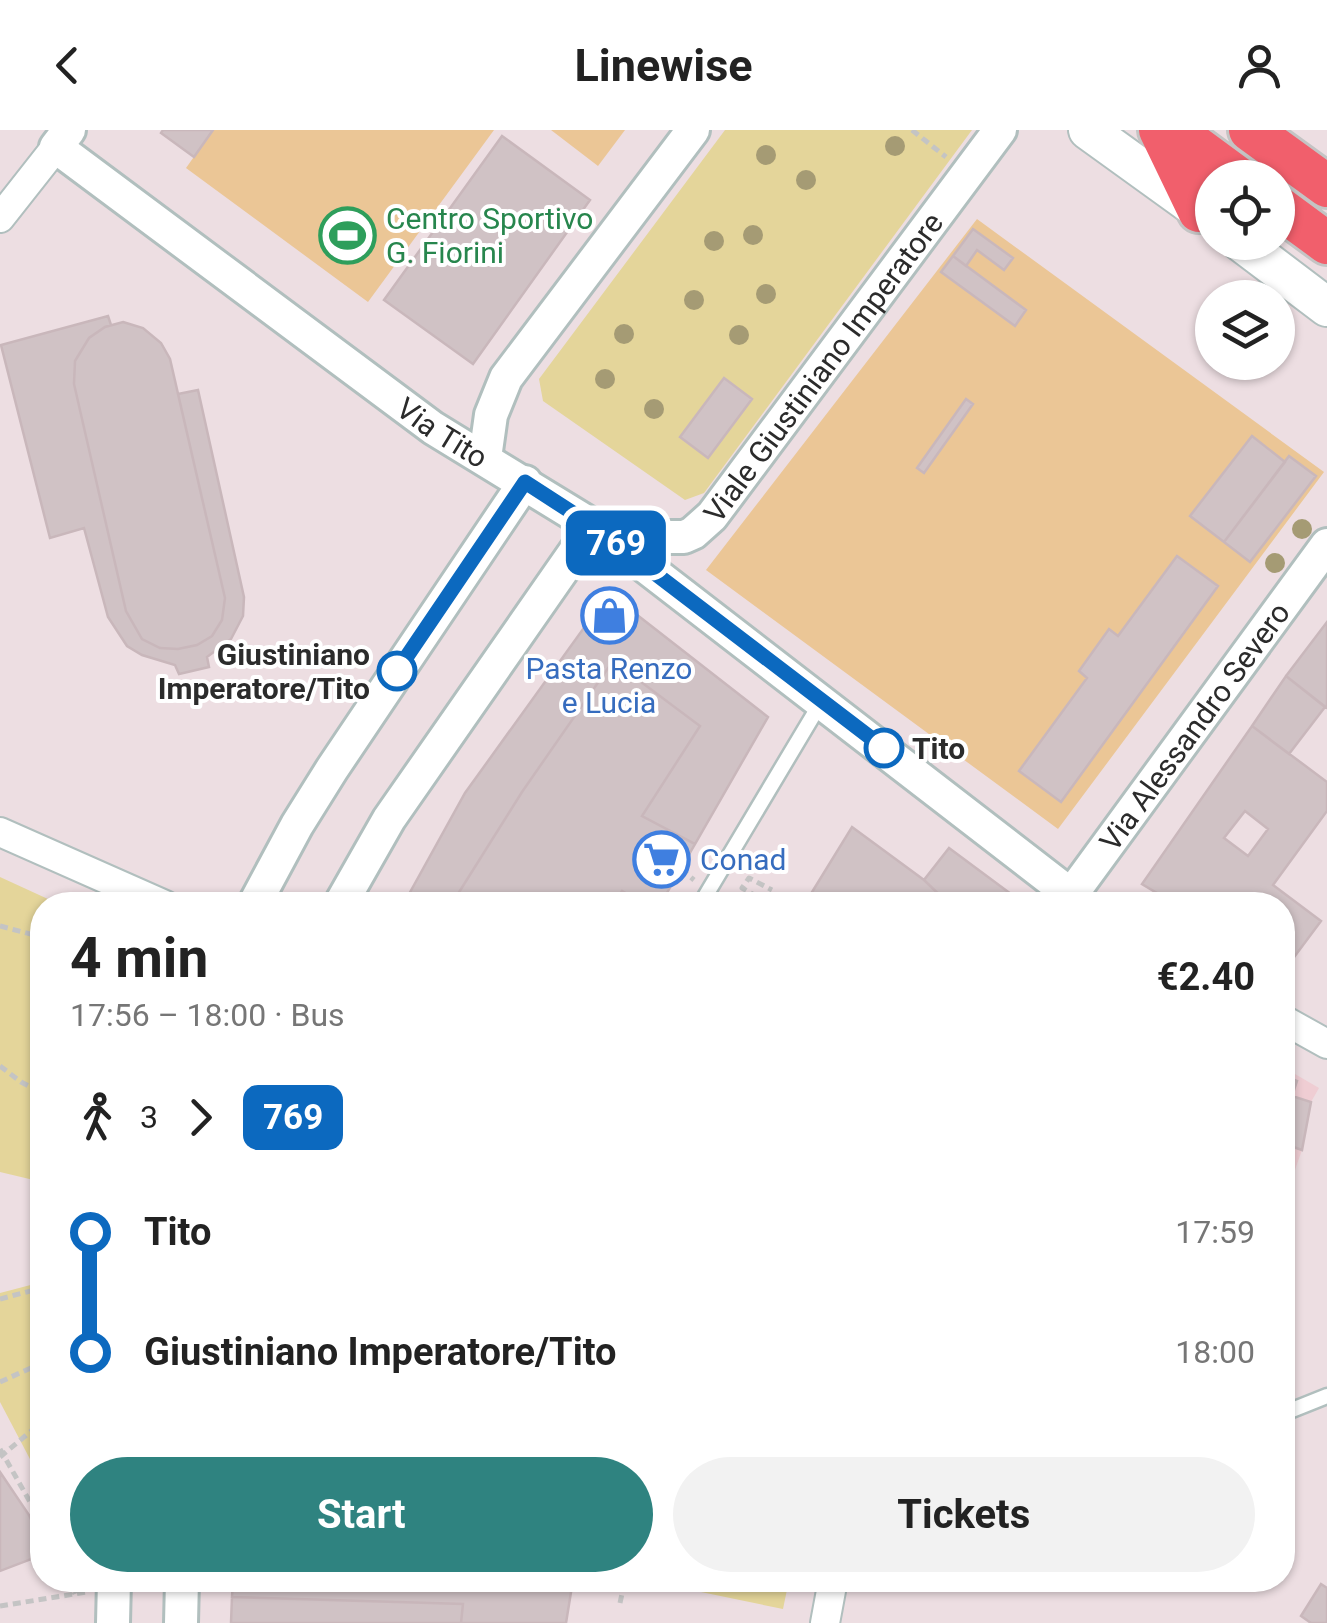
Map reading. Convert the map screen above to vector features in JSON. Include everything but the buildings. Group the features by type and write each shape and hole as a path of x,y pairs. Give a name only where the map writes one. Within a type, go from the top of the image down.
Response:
{"main road":[{"path":"1088,130 1195,208"},
{"path":"1160,130 1195,195"},
{"path":"1172,130 1213,160"},
{"path":"1250,130 1327,186"},
{"path":"1295,219 1327,243"},
{"path":"1265,260 1327,307"}],"street":[{"path":"485,458 491,416 506,378 693,130"},
{"name":"Viale Giustiniano Imperatore","path":"600,532 684,537 712,516 1000,130"},
{"path":"0,218 62,139"},
{"name":"Via Tito","path":"62,139 433,428 600,532 822,700 1063,892"},
{"path":"261,892 296,825 525,482"},
{"path":"347,892 389,819 600,532"},
{"name":"Via Alessandro Severo","path":"1080,892 1327,545"},
{"path":"0,832 136,892"},
{"path":"1295,1026 1327,1044"},
{"path":"113,1623 114,1592"},
{"path":"181,1623 182,1592"},
{"path":"825,1623 831,1592"}],"lane":[{"path":"708,892 822,700"},
{"path":"1295,1409 1327,1396"}],"path":[{"path":"912,130 968,174"},
{"path":"749,892 742,888 749,878 772,890"},
{"path":"0,926 30,934"},
{"path":"0,1066 30,1086"},
{"path":"0,1299 30,1291"},
{"path":"0,1382 30,1368"},
{"path":"30,1431 1,1453 30,1503"},
{"path":"0,1606 82,1592"},
{"path":"620,1603 622,1592"}],"shaded area":[{"name":"Centro Sportivo G. Fiorini","path":"213,130 494,130 368,302 186,168"},
{"path":"551,130 625,130 598,166"},
{"path":"725,130 972,130 704,493 685,500 543,401 539,379"},
{"path":"977,219 1324,472 1058,829 706,570"},
{"path":"0,877 33,892 30,1179 0,1172"},
{"path":"1295,1074 1319,1088 1311,1102 1295,1170"},
{"path":"30,1285 30,1459 0,1402 0,1293"},
{"path":"701,1592 787,1592 783,1609"}],"bus line":[{"name":"769","path":"397,671 525,482 593,526 884,748"}],"place":[{"name":"Centro Sportivo G. Fiorini","path":"347,235"},
{"name":"Pasta Renzo e Lucia","path":"609,615"},
{"name":"Giustiniano Imperatore/Tito","path":"397,671"},
{"name":"Tito","path":"884,748"},
{"name":"Conad","path":"661,859"}]}
